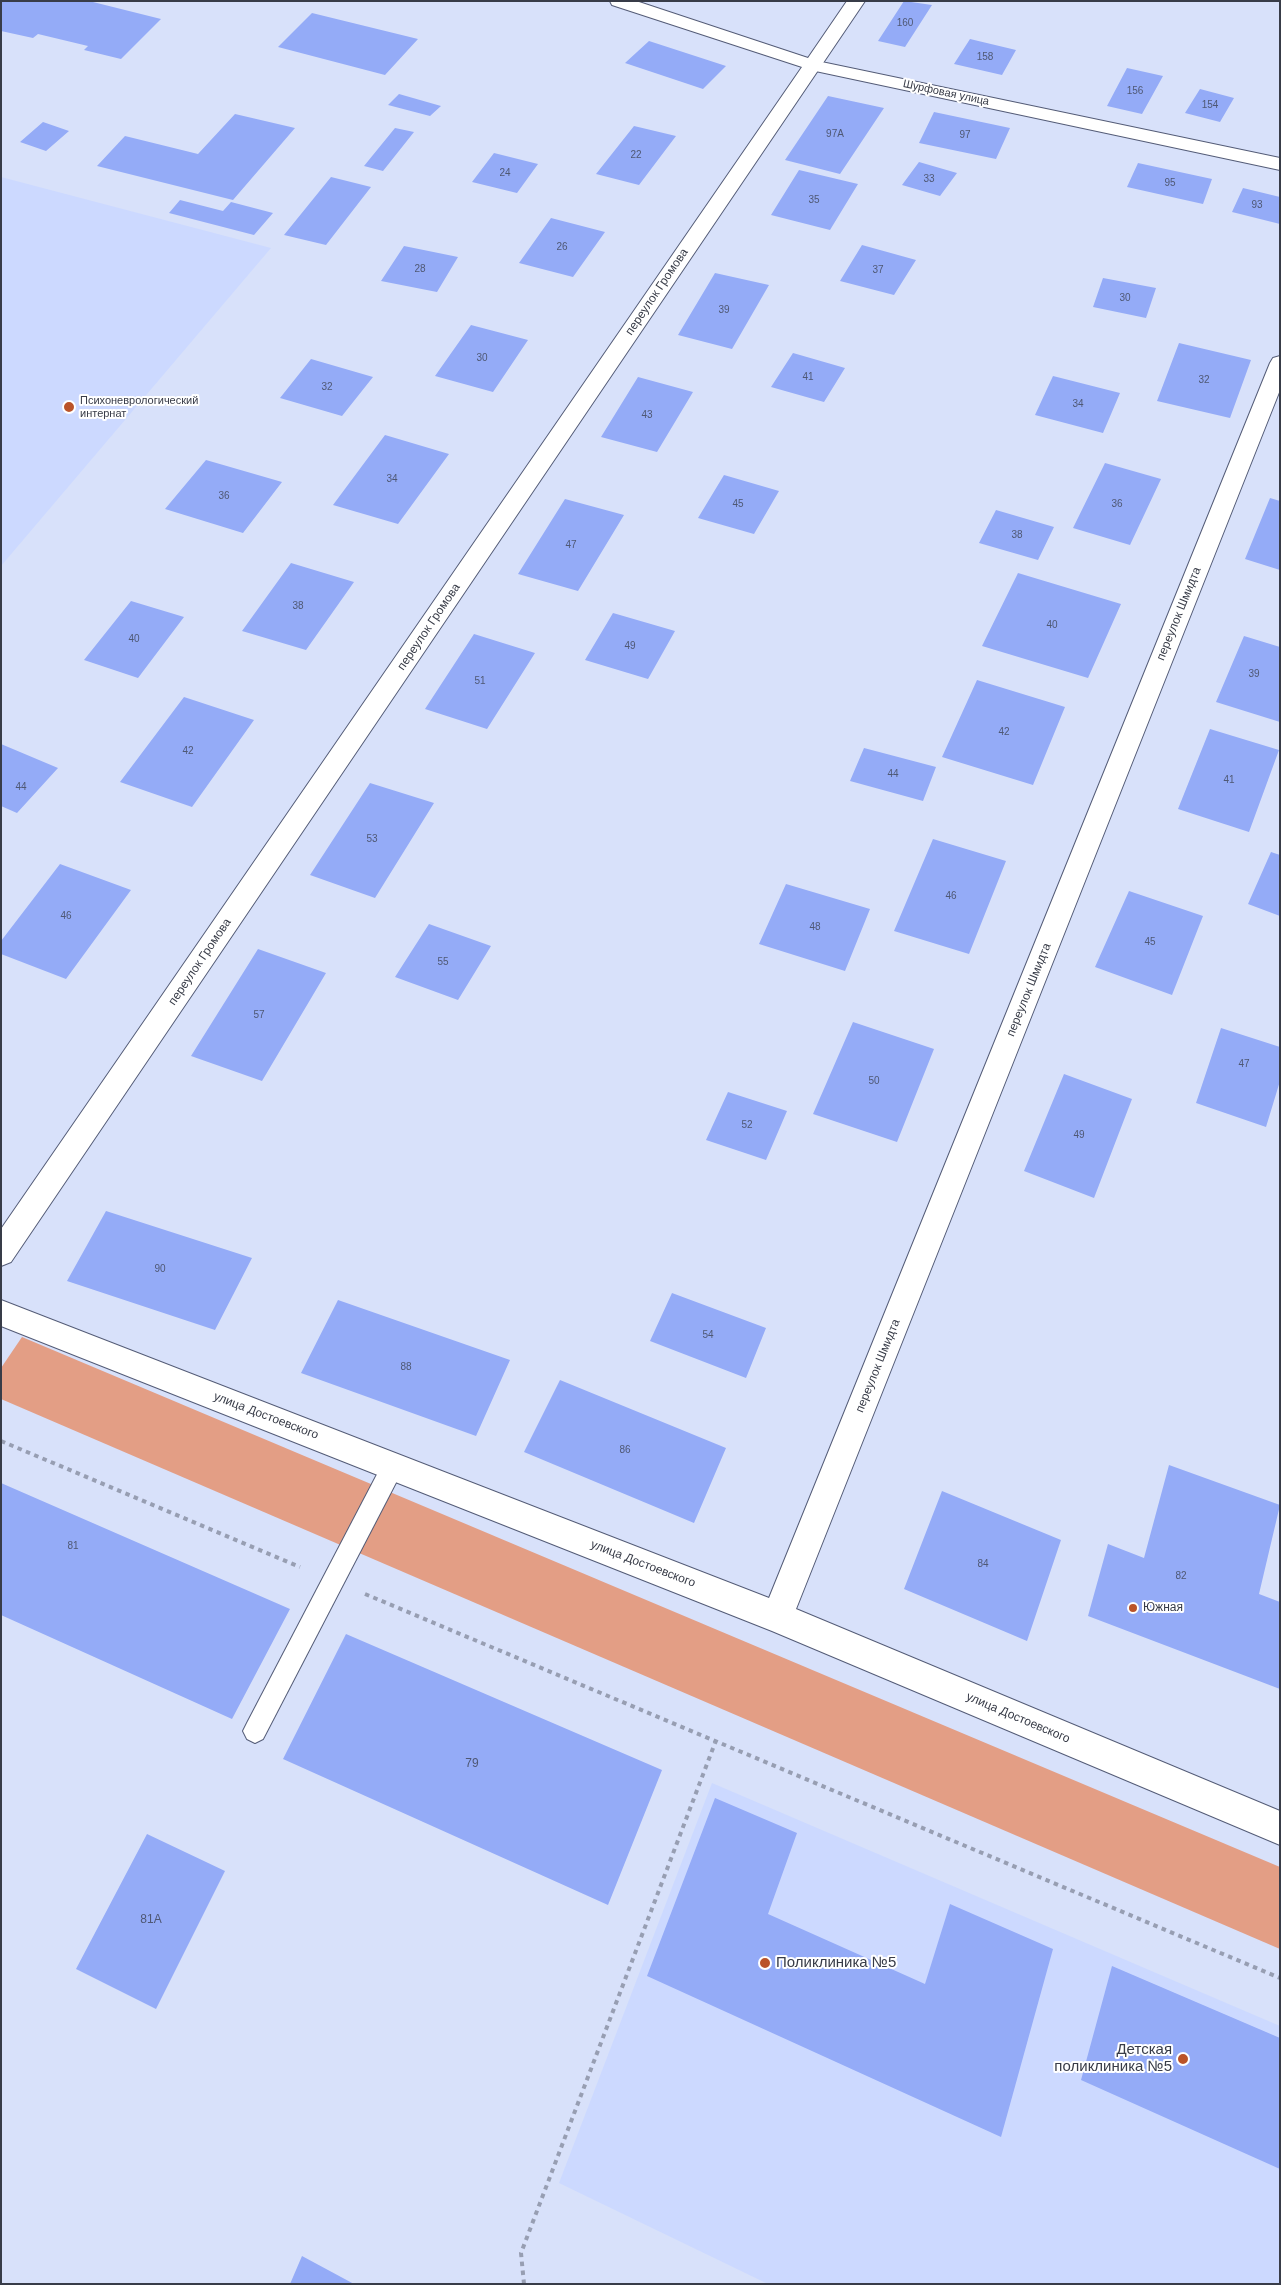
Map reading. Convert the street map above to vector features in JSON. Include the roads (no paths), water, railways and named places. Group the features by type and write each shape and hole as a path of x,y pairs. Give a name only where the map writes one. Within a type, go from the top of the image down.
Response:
{"street":[{"name":"Шурфовая улица","path":"618,1 812,65 1280,164"},
{"name":"переулок Громова","path":"1,1253 856,1"},
{"name":"переулок Шмидта","path":"777,1617 1280,363"},
{"name":"улица Достоевского","path":"1,1313 777,1617 1280,1828"}],"lane":[{"path":"255,1731 393,1466"}],"place":[{"name":"Психоневрологический интернат","path":"69,407"},
{"name":"Южная","path":"1133,1608"},
{"name":"Поликлиника №5","path":"765,1963"},
{"name":"Детская поликлиника №5","path":"1183,2059"}]}
